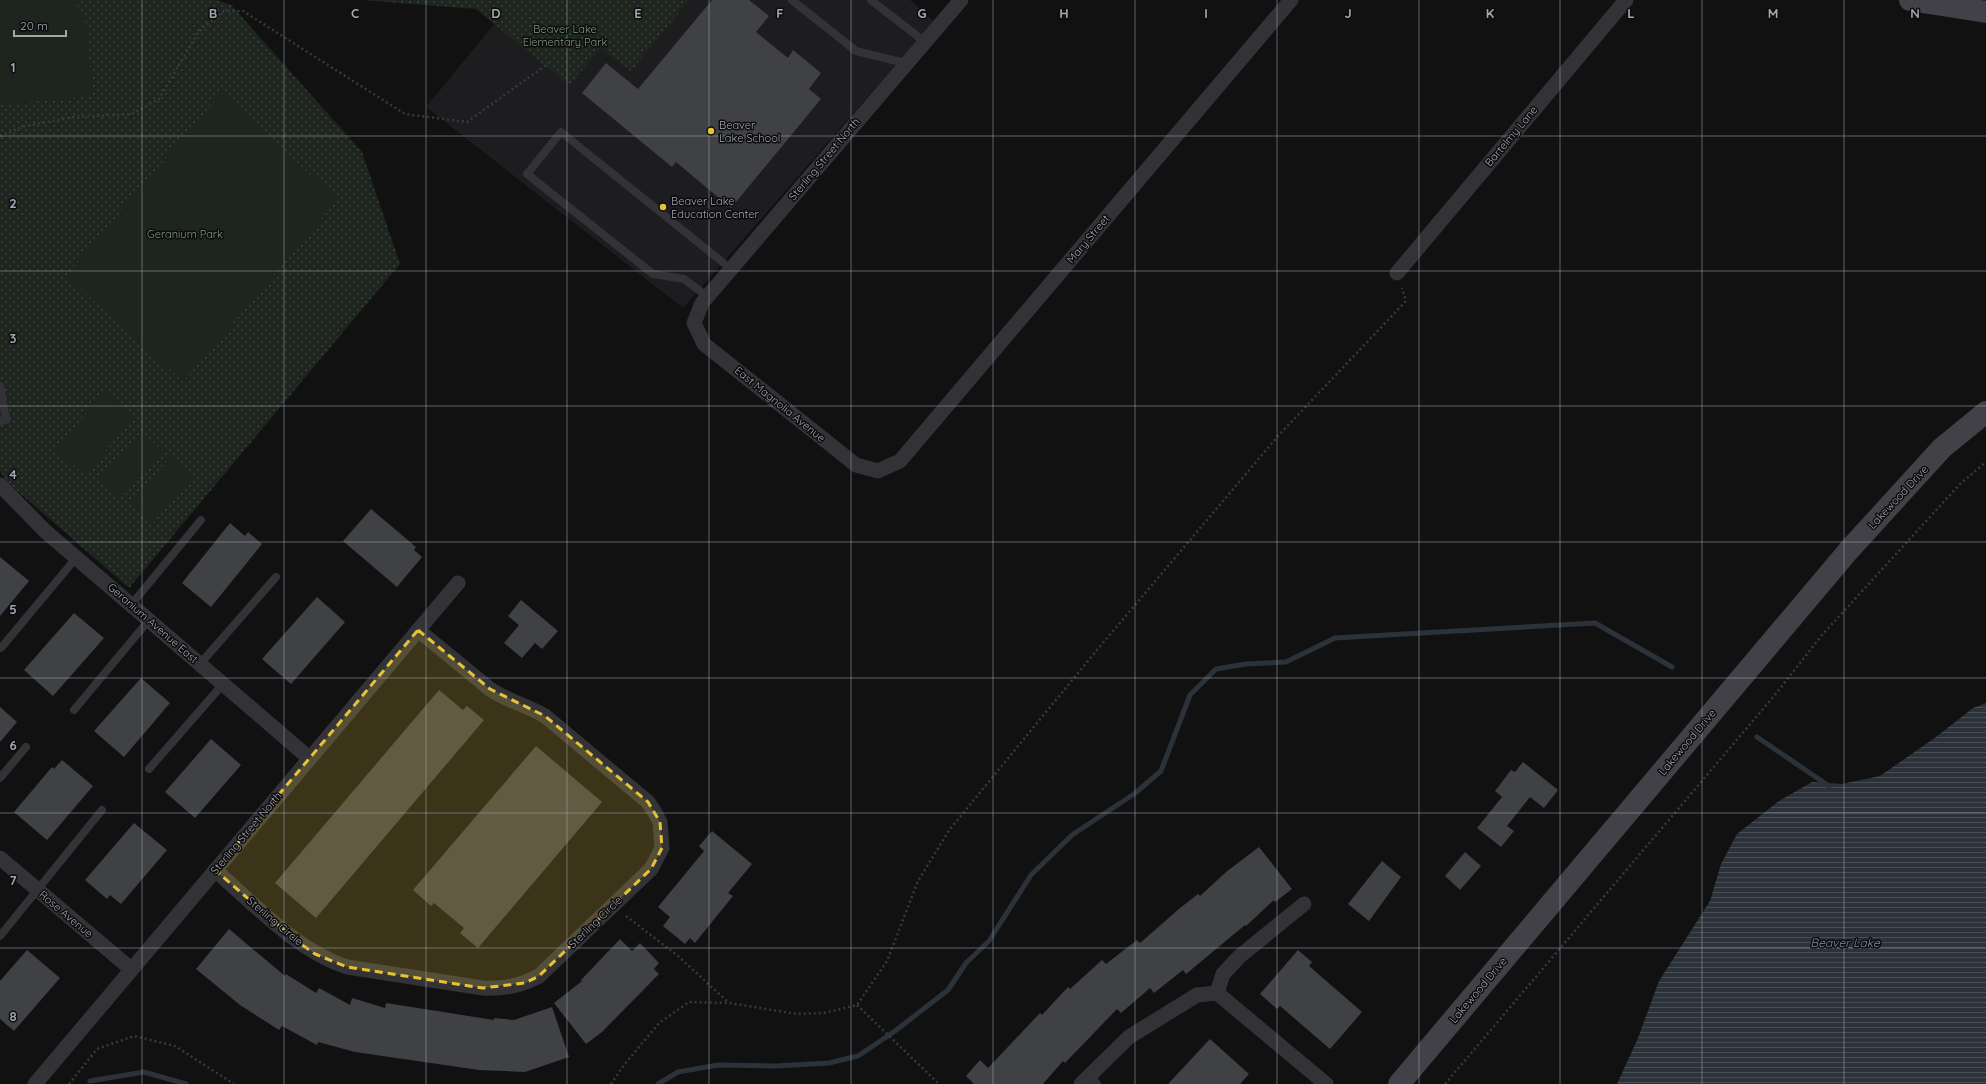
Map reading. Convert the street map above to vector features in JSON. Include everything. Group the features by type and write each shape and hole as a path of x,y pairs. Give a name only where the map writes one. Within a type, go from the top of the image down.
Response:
{"street":[{"name":"Sterling Street North","path":"694,323 702,303 905,63 961,0"},
{"name":"Mary Street","path":"878,471 900,461 1292,0"},
{"name":"Bartelmy Lane","path":"1397,273 1626,0"},
{"path":"1910,0 1986,12"},
{"name":"East Magnolia Avenue","path":"694,323 704,344 856,465 878,471"},
{"name":"Lakewood Drive","path":"1399,1084 1848,550 1942,448 1986,412"},
{"name":"Geranium Avenue East","path":"0,485 45,531 309,758"},
{"name":"Sterling Street North","path":"35,1084 458,583"},
{"name":"Sterling Circle","path":"215,870 298,942 315,954 332,962 347,967 483,988 512,987 525,983 539,976 651,869 658,859 662,848 662,834 660,822 648,802 545,716 534,708 495,693 418,630"},
{"name":"Rose Avenue","path":"0,858 131,969"},
{"path":"1217,993 1223,974 1240,956 1304,904"},
{"path":"1090,1081 1129,1037 1197,995 1217,993 1326,1084"}],"lane":[{"path":"792,0 856,51 905,63"},
{"path":"872,0 925,42"},
{"path":"708,297 684,279 653,274 527,174 562,132 731,269"},
{"path":"0,386 6,420 0,421"},
{"path":"131,605 201,520"},
{"path":"0,648 76,558"},
{"path":"200,664 276,577"},
{"path":"74,710 149,620"},
{"path":"149,769 223,684"},
{"path":"0,778 26,747"},
{"path":"0,936 102,810"}],"path":[{"path":"0,136 25,126 74,118 132,114 159,99 199,32 224,11 243,11 405,114 467,122 549,63"},
{"path":"611,1084 624,1064 659,1024 689,1002 729,1003 797,1014 824,1013 857,1005 887,961 918,881 950,829 1097,650 1278,436 1406,301 1397,273"},
{"path":"1445,1084 1774,696 1822,635 1960,484 1986,462"},
{"path":"611,907 631,919 678,956 729,1003"},
{"path":"857,1005 938,1084"},
{"path":"69,1084 97,1049 134,1036 175,1046 234,1084"}],"highlighted area":[{"path":"418,630 490,689 545,716 648,802 660,822 662,848 651,869 539,976 525,983 483,988 347,967 315,954 298,942 215,870"}],"shaded area":[{"name":"Beaver Lake Education Center","path":"514,0 910,0 934,21 683,308 426,107"}],"green space":[{"name":"Geranium Park","path":"0,0 217,0 231,5 362,152 400,264 129,588 6,481 0,471"},
{"path":"0,0 75,0 86,22 93,96 0,105"},
{"name":"Beaver Lake Elementary Park","path":"362,0 689,0 631,71 601,48 569,85 476,9"},
{"path":"221,93 338,199 183,382 66,276"},
{"path":"105,391 135,416 85,475 55,450"},
{"path":"141,432 163,450 122,498 100,479"},
{"path":"170,457 193,475 153,523 130,505"}],"water":[{"name":"Beaver Lake","path":"1986,703 1986,1084 1617,1084 1638,1038 1659,981 1710,901 1721,864 1737,834 1779,801 1812,782 1842,784 1880,776 1936,737 1973,708"}],"building":[{"name":"Beaver Lake School","path":"712,0 749,0 769,16 756,32 788,58 793,50 821,73 809,89 821,99 731,208 676,162 672,167 582,93 606,63 638,89"},
{"path":"371,509 416,547 414,550 422,557 397,587 343,541"},
{"path":"230,523 245,536 248,532 262,544 211,607 182,583"},
{"path":"0,557 29,581 0,616"},
{"path":"317,597 345,622 291,684 262,659"},
{"path":"521,600 558,631 542,649 535,643 522,658 504,643 519,625 508,616"},
{"path":"74,613 104,638 53,696 24,670"},
{"path":"141,678 170,703 124,757 94,731"},
{"path":"439,690 463,710 467,706 484,720 316,918 275,883"},
{"path":"0,707 17,722 0,742"},
{"path":"211,739 241,765 195,818 165,792"},
{"path":"536,746 602,802 478,948 460,933 464,928 434,903 431,906 413,890"},
{"path":"62,760 93,786 47,840 14,812 52,767 54,769"},
{"path":"1523,762 1558,790 1544,808 1530,797 1507,826 1514,831 1501,847 1477,828 1502,797 1495,791 1511,770 1515,772"},
{"path":"134,823 167,850 121,904 110,895 107,899 85,880"},
{"path":"712,831 752,864 728,893 733,896 695,943 690,938 685,944 663,926 670,917 658,907 704,851 699,846"},
{"path":"1259,847 1292,889 1275,902 1274,900 1246,926 1245,925 1186,974 1183,970 1154,993 1150,988 1121,1013 1117,1009 1065,1063 1063,1061 1043,1084 974,1084 966,1076 980,1060 988,1068 1040,1013 1042,1015 1068,987 1070,989 1102,960 1106,964 1137,940 1140,943 1180,908 1198,894 1200,896 1226,872"},
{"path":"1465,852 1481,866 1460,890 1445,876"},
{"path":"1382,861 1401,877 1369,921 1348,904"},
{"path":"229,929 285,976 286,974 316,993 319,988 350,1005 352,998 385,1008 386,1003 494,1020 494,1018 514,1020 552,1007 569,1057 525,1072 479,1070 355,1052 318,1042 317,1045 282,1026 279,1030 240,1005 196,969"},
{"path":"620,939 632,951 640,943 659,963 654,969 659,974 602,1032 586,1044 554,1003 582,981 581,980"},
{"path":"27,950 60,978 14,1031 0,1019 0,981"},
{"path":"1298,950 1312,962 1309,966 1362,1012 1330,1049 1280,1006 1277,1009 1260,994"},
{"path":"1210,1039 1249,1074 1240,1084 1168,1084"}],"waterway":[{"path":"658,1084 678,1072 718,1065 776,1066 829,1063 858,1056 895,1031 948,990 966,963 989,941 1031,875 1072,835 1134,794 1161,771 1190,695 1216,669 1246,664 1286,662 1335,638 1595,623 1672,667"},
{"path":"1757,737 1829,786"},
{"path":"90,1081 144,1072 186,1084"}],"place":[{"name":"Beaver Lake School","path":"711,131"},
{"name":"Beaver Lake Education Center","path":"663,207"}]}
